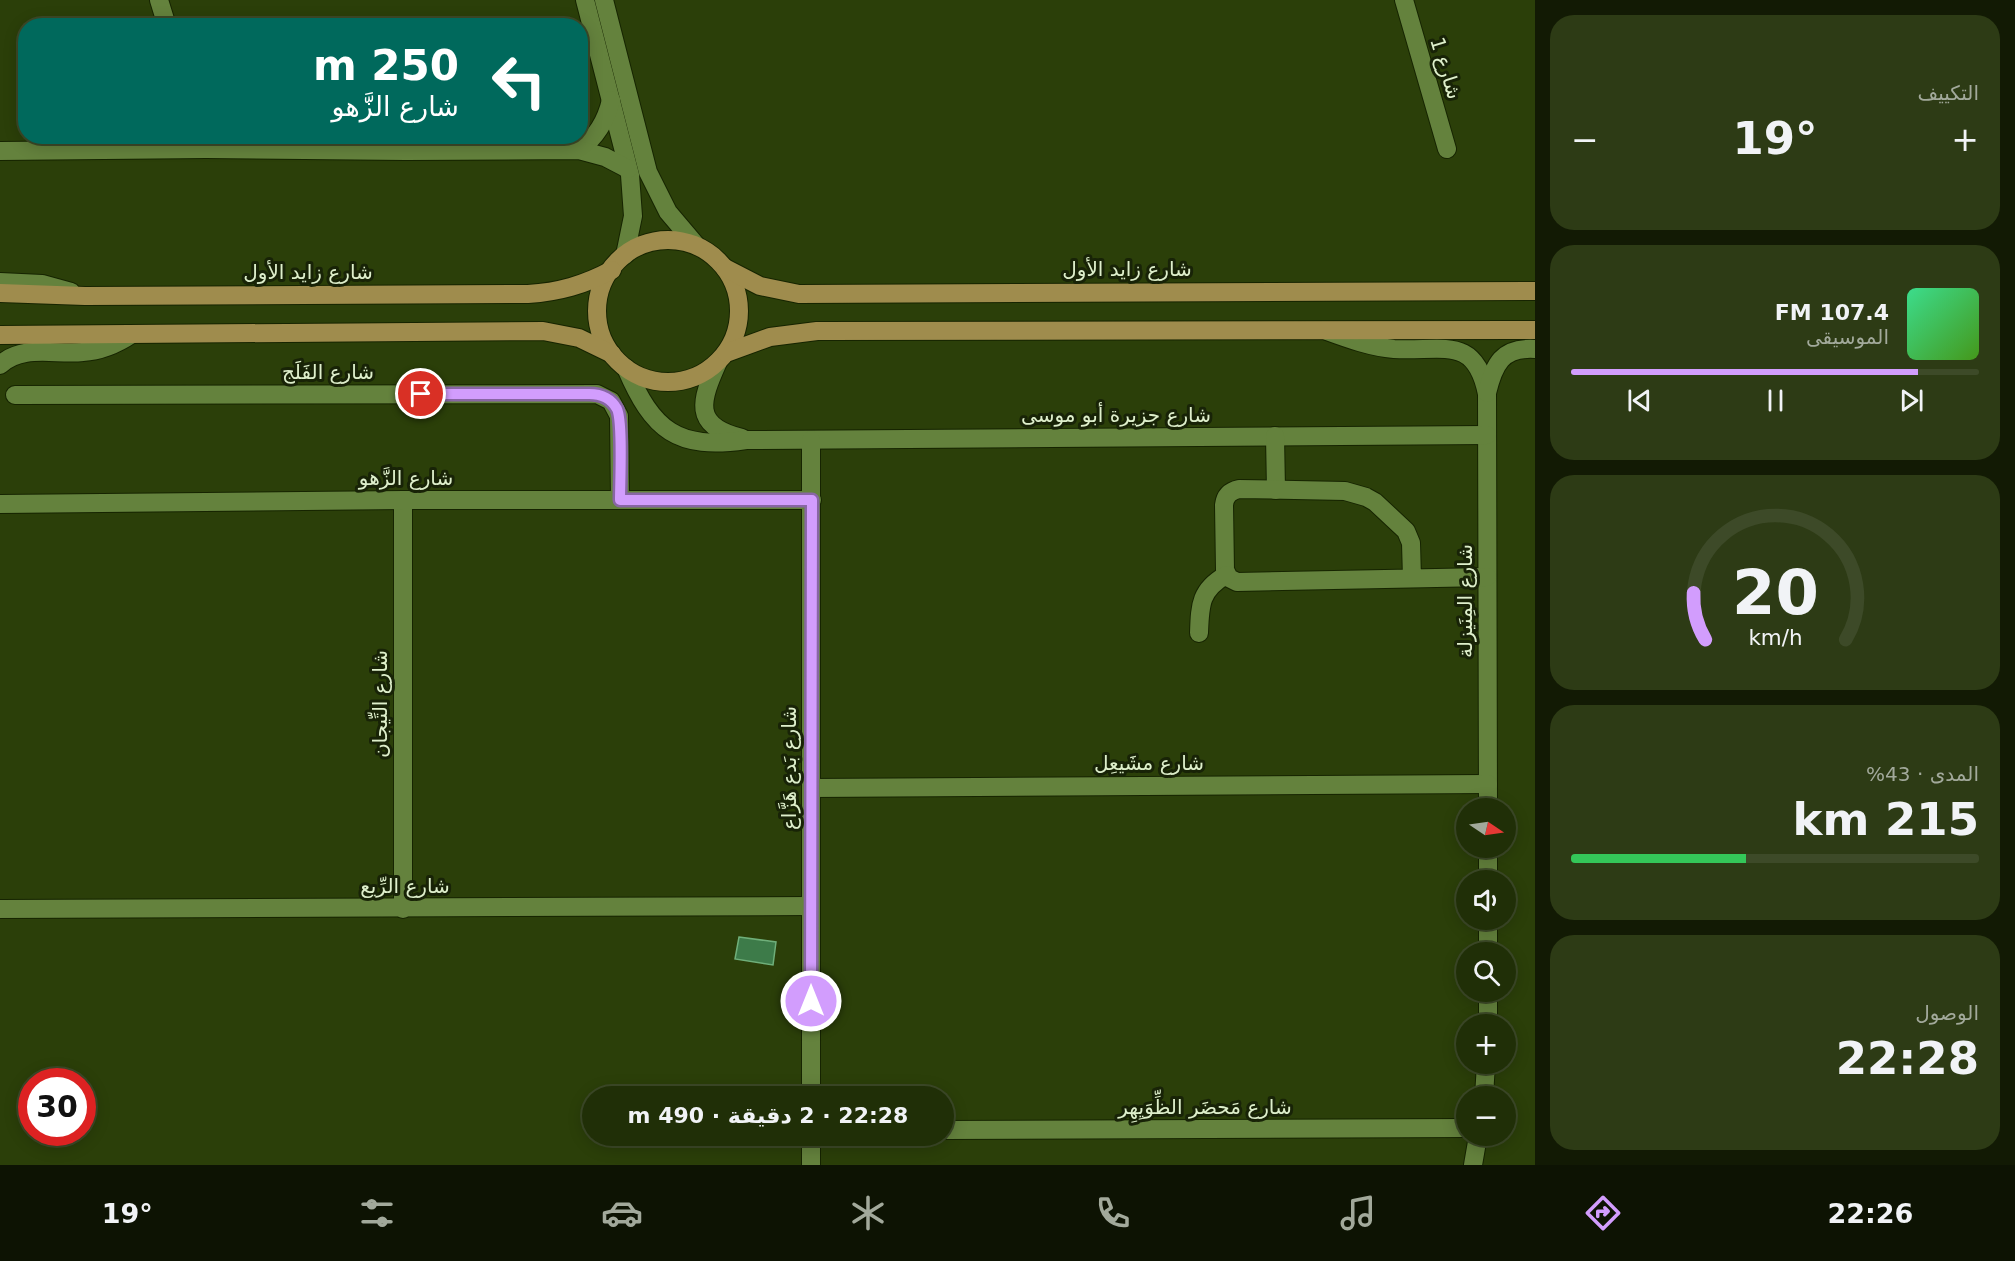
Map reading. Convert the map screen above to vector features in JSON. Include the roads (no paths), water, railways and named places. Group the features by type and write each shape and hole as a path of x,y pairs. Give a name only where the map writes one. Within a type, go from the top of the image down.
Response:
{"main road":[{"path":"722,357 736,330 739,304 732,280 725,268 696,245 672,241 660,241 636,248 625,255 612,270 600,293 598,318 605,343 626,368 646,379 668,382 679,382 700,375 722,357 770,337 817,331 1535,330"},
{"name":"شارع زايد الأول","path":"725,268 760,286 799,294 1535,291"},
{"name":"شارع زايد الأول","path":"0,293 85,296 539,293 572,288 612,270"},
{"path":"0,335 543,331 579,338 612,354"}],"street":[{"path":"159,0 165,18"},
{"path":"585,0 628,169 633,200 633,216 625,255"},
{"path":"603,0 648,172 668,212 696,245"},
{"name":"شارع 1","path":"1404,0 1447,149"},
{"path":"588,142 604,123 611,99"},
{"path":"0,151 178,144"},
{"path":"229,144 406,151 579,150 605,158 628,169"},
{"path":"579,150 586,144"},
{"path":"0,282 42,284 85,296"},
{"name":"شارع المِنَيزلة","path":"1327,331 1380,347 1447,349 1462,352 1479,366 1487,394"},
{"path":"0,365 9,358 22,353 74,353 94,350 114,344 132,334"},
{"name":"شارع المِنَيزلة","path":"1488,798 1487,394 1492,372 1500,360 1513,351 1535,349"},
{"name":"شارع جزيرة أبو موسى","path":"722,357 708,384 704,413 708,422 716,429 746,440"},
{"name":"شارع جزيرة أبو موسى","path":"626,368 645,407 657,421 686,439 704,443 746,440 1487,435"},
{"name":"شارع الفَلَج","path":"15,395 597,394 611,401 619,416 620,500"},
{"path":"1275,436 1276,490"},
{"name":"شارع بَدع هَزَّاع","path":"811,1086 812,440"},
{"path":"1226,575 1224,505 1226,497 1239,489 1345,491 1366,497 1375,502 1406,531 1411,543 1412,578"},
{"name":"شارع الزَّهو","path":"0,504 403,500 812,500"},
{"name":"شارع التِّيجان","path":"403,500 403,909"},
{"path":"1226,575 1237,582 1487,577"},
{"path":"1199,633 1200,603 1211,585 1226,575"},
{"name":"شارع مشَيعِل","path":"811,788 1488,784"},
{"name":"شارع الرِّيع","path":"0,909 811,906"},
{"name":"شارع مَحضَر الظِّوَيِهِر","path":"954,1130 1456,1128"},
{"path":"811,1146 811,1165"},
{"path":"1473,1165 1476,1146"}]}
